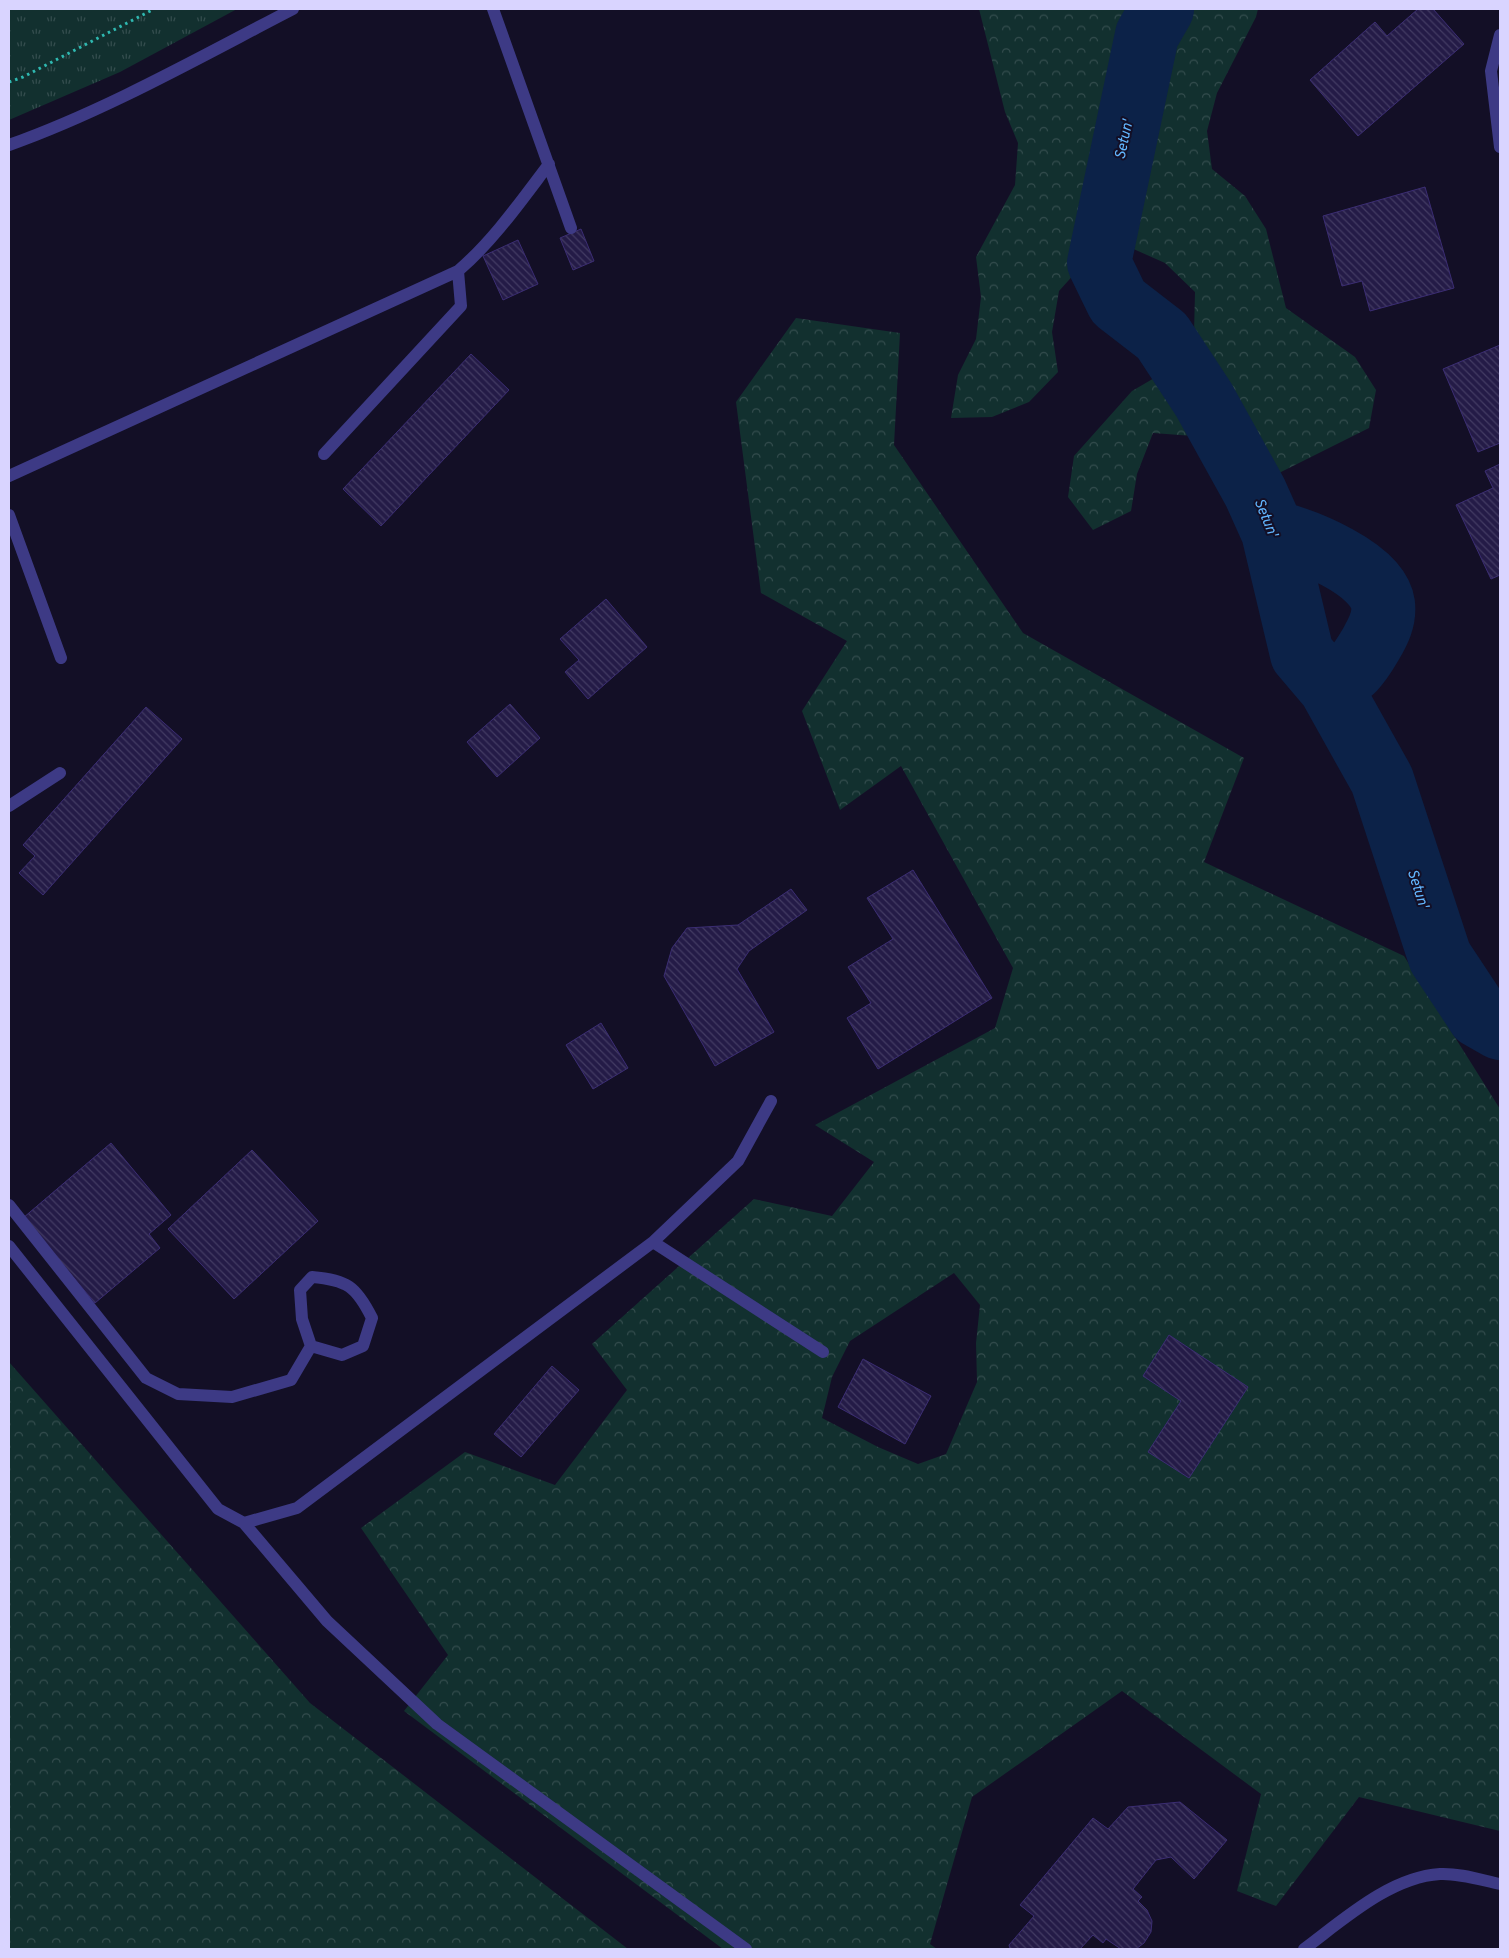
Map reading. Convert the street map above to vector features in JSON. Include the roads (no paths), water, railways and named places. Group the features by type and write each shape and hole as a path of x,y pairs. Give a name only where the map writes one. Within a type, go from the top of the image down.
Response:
{"street":[{"path":"9,145 39,135 175,71 293,9"},
{"path":"493,9 572,228"},
{"path":"1500,35 1491,71 1500,146"},
{"path":"9,476 458,271 472,259 524,198 549,164"},
{"path":"324,454 461,306 458,271"},
{"path":"9,515 61,658"},
{"path":"9,806 60,773"},
{"path":"244,1523 297,1508 653,1242 738,1161 771,1101"},
{"path":"9,1205 146,1378 178,1394 232,1398 292,1380 311,1346 302,1319 300,1290 312,1277 337,1279 360,1295 372,1318 363,1346 342,1355 311,1346"},
{"path":"653,1242 823,1352"},
{"path":"9,1246 218,1509 244,1523 327,1622 437,1724 746,1949"},
{"path":"1304,1949 1355,1911 1395,1885 1440,1874 1500,1884"}],"waterway":[{"name":"Setun'","path":"1162,9 1147,35 1099,263 1118,302 1162,336 1204,400 1255,492 1273,532 1302,654 1330,687 1382,780 1440,957 1479,1016 1500,1028"},
{"path":"1273,532 1338,557 1368,579 1378,591 1383,604 1383,615 1380,625 1366,652 1354,668 1330,687"}]}
